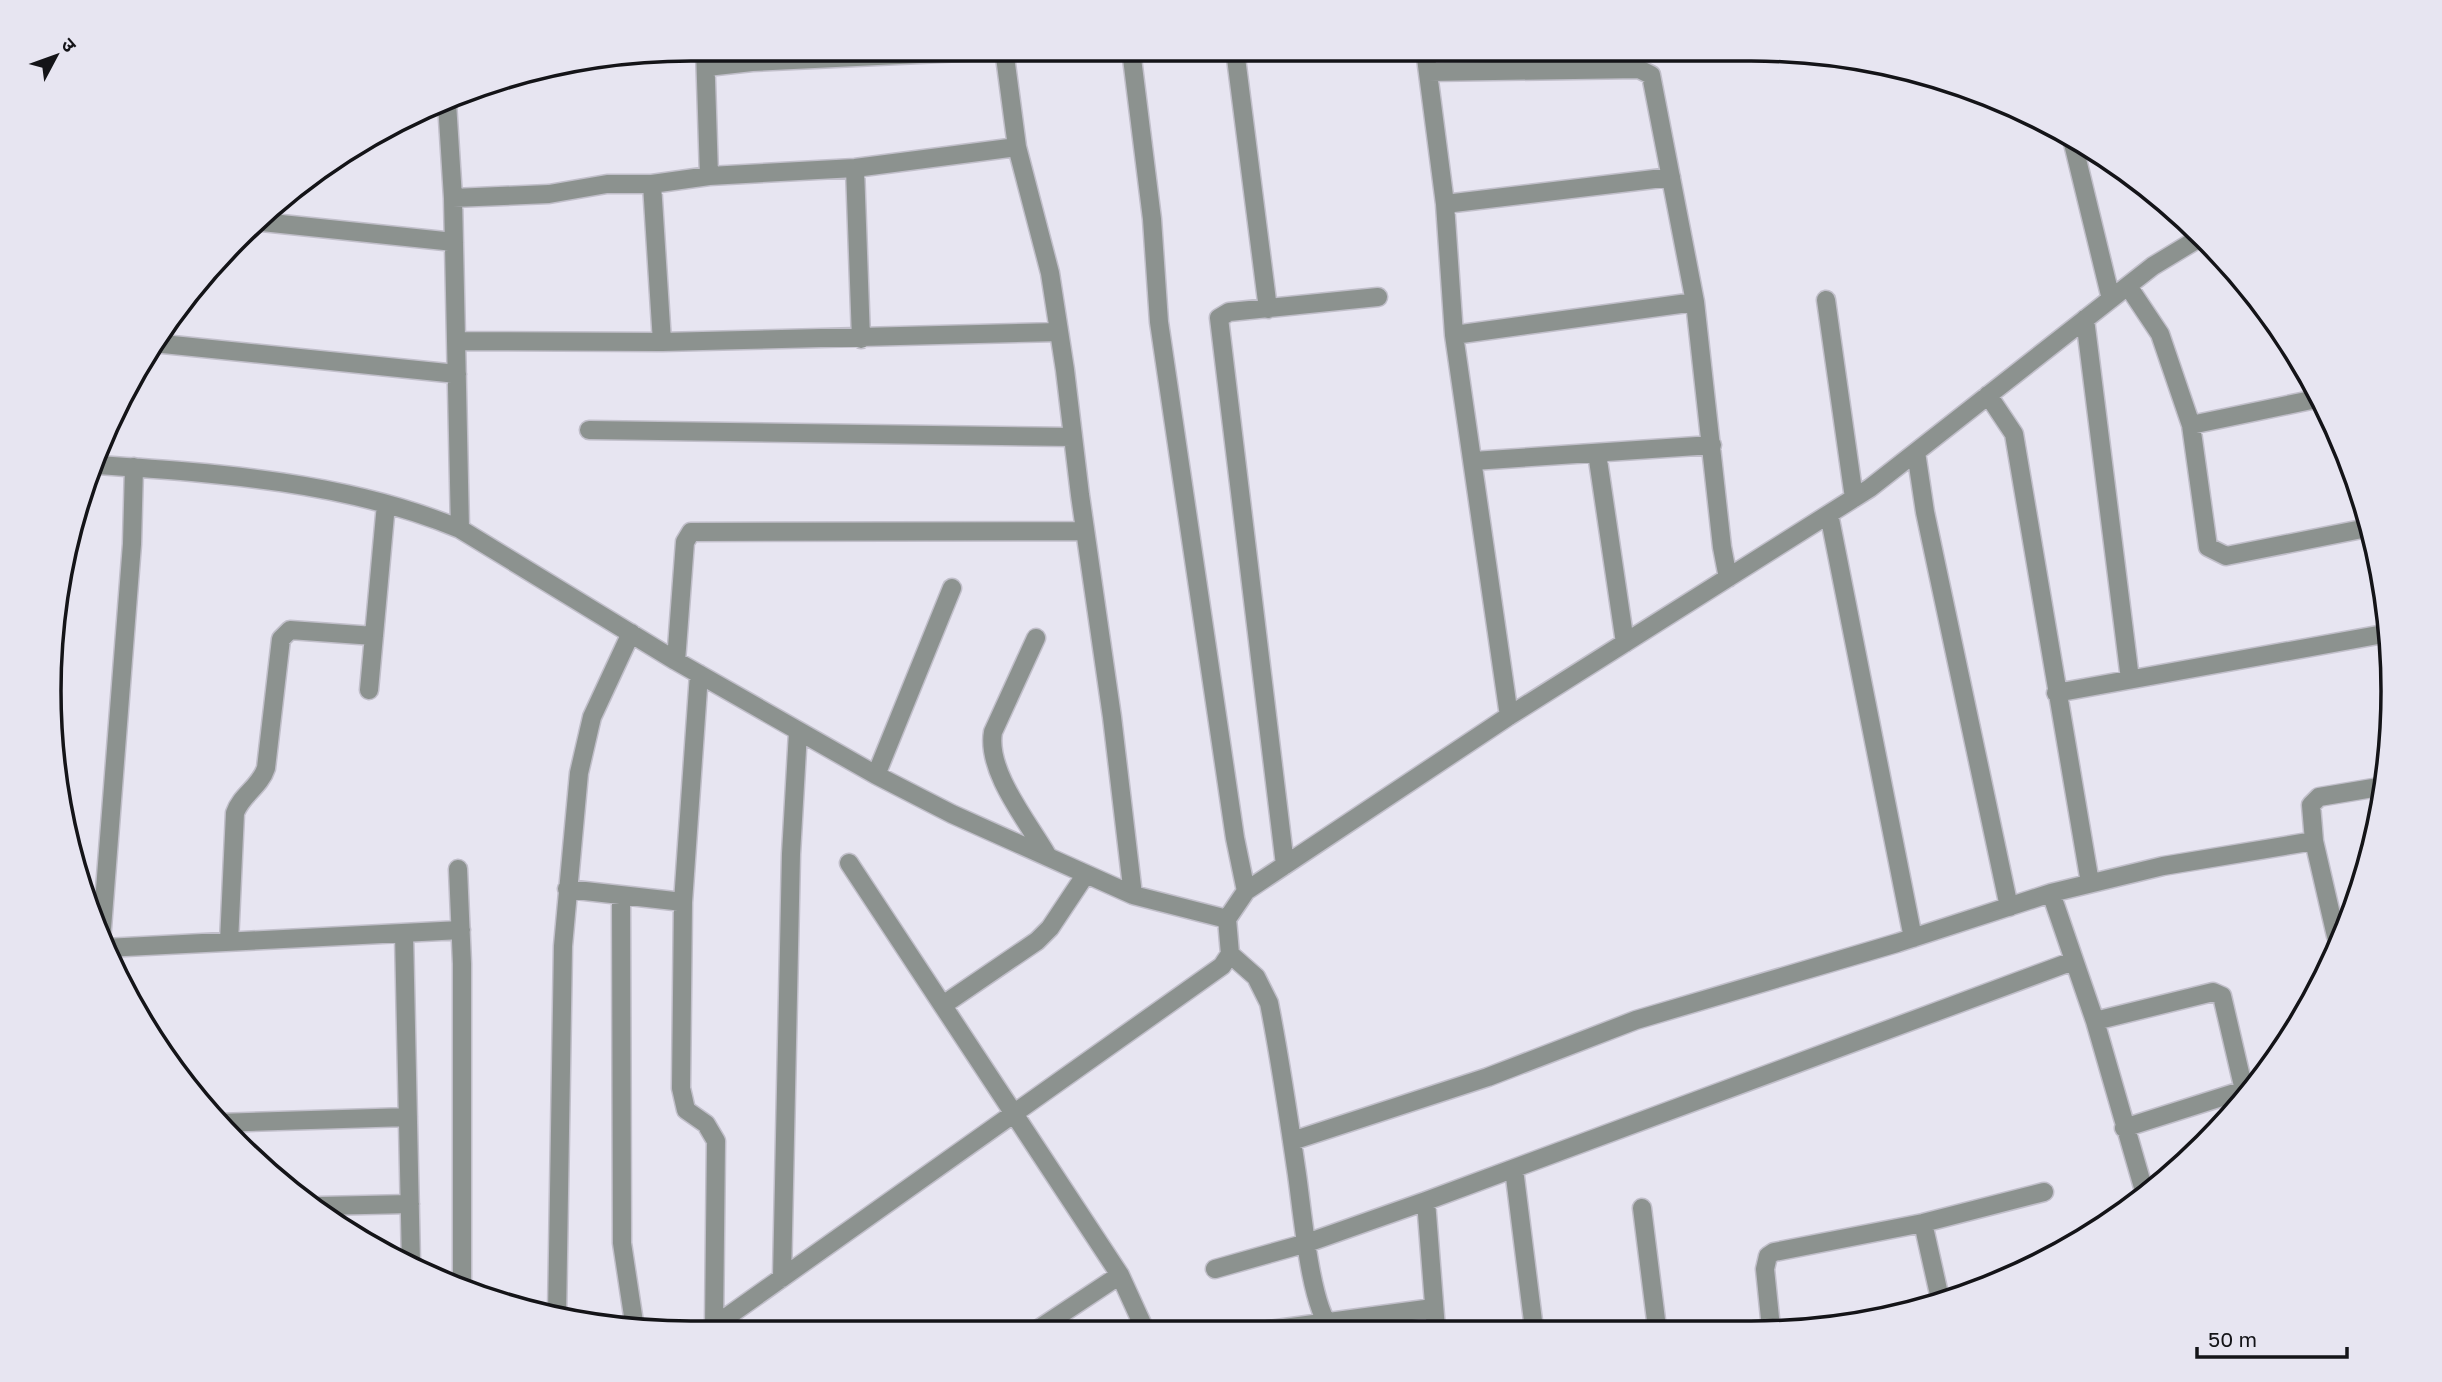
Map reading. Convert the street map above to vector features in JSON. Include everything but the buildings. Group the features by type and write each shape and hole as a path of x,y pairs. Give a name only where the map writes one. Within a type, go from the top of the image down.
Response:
{"street":[{"path":"706,61 709,176"},
{"path":"1005,61 1017,147 1050,273 1112,717 1133,895"},
{"path":"1133,61 1152,219 1159,322 1246,891"},
{"path":"1236,61 1269,309"},
{"path":"1426,61 1445,204 1454,335 1509,716"},
{"path":"1428,72 1646,71 1653,82 1695,302 1722,547 1728,578"},
{"path":"447,110 453,198 460,529"},
{"path":"453,198 549,194 607,184 652,184 709,176 855,168 1017,147"},
{"path":"2075,151 2111,299"},
{"path":"855,168 861,339"},
{"path":"1445,204 1671,177"},
{"path":"652,184 662,342"},
{"path":"271,223 454,243"},
{"path":"721,1321 1222,965 1230,954 1227,919 1246,891 1509,716 1854,498 2190,241"},
{"path":"2128,286 2160,334 2191,425 2208,548 2225,556 2359,529"},
{"path":"1285,865 1219,321 1221,316 1229,312 1378,297"},
{"path":"1826,300 1854,498"},
{"path":"1454,335 1695,302"},
{"path":"2085,319 2130,679"},
{"path":"456,341 662,342 1059,332"},
{"path":"165,344 457,374"},
{"path":"1989,395 2014,434 2090,883"},
{"path":"2191,425 2309,399"},
{"path":"589,430 1072,437"},
{"path":"1473,461 1712,445"},
{"path":"1916,452 1928,526 2009,907"},
{"path":"1597,453 1625,643"},
{"path":"104,465 264,481 420,512 460,529 798,732 952,814 1133,895 1227,919"},
{"path":"103,915 132,544 134,467"},
{"path":"369,690 386,504"},
{"path":"1829,514 1913,938"},
{"path":"676,661 685,541 691,531 1085,531"},
{"path":"876,775 952,588"},
{"path":"229,942 235,813 238,803 262,779 266,768 281,639 290,630 374,636"},
{"path":"556,1306 559,1094 567,890 579,773 589,727 601,692 631,633"},
{"path":"2056,693 2378,636"},
{"path":"1036,638 993,732 990,747 998,771 1047,855"},
{"path":"699,674 683,902 681,1088 686,1110 706,1124 716,1141 710,1321"},
{"path":"782,1278 791,854 798,732"},
{"path":"2336,925 2314,841 2311,805 2315,799 2373,788"},
{"path":"1292,1142 1488,1077 1636,1020 1913,938 2051,893 2163,866 2314,841"},
{"path":"849,863 1120,1275 1140,1321"},
{"path":"458,869 461,929 463,1278"},
{"path":"943,1005 1037,941 1056,920 1086,874"},
{"path":"567,890 683,902"},
{"path":"2051,893 2095,1021 2142,1184"},
{"path":"621,895 622,1243 633,1317"},
{"path":"116,947 461,929"},
{"path":"404,933 411,1255"},
{"path":"1230,954 1256,977 1269,1003 1307,1243 1327,1321"},
{"path":"1215,1269 1307,1243 1426,1201 2073,961"},
{"path":"2095,1021 2218,993 2225,1001 2244,1082"},
{"path":"2124,1128 2234,1094"},
{"path":"233,1122 408,1117"},
{"path":"1514,1169 1533,1321"},
{"path":"1770,1320 1765,1269 1768,1256 1774,1252 1923,1223 2044,1192"},
{"path":"1426,1201 1435,1321"},
{"path":"330,1207 410,1204"},
{"path":"1642,1208 1656,1321"},
{"path":"1923,1223 1938,1291"},
{"path":"1051,1321 1120,1275"},
{"path":"1353,1321 1433,1308"}]}
